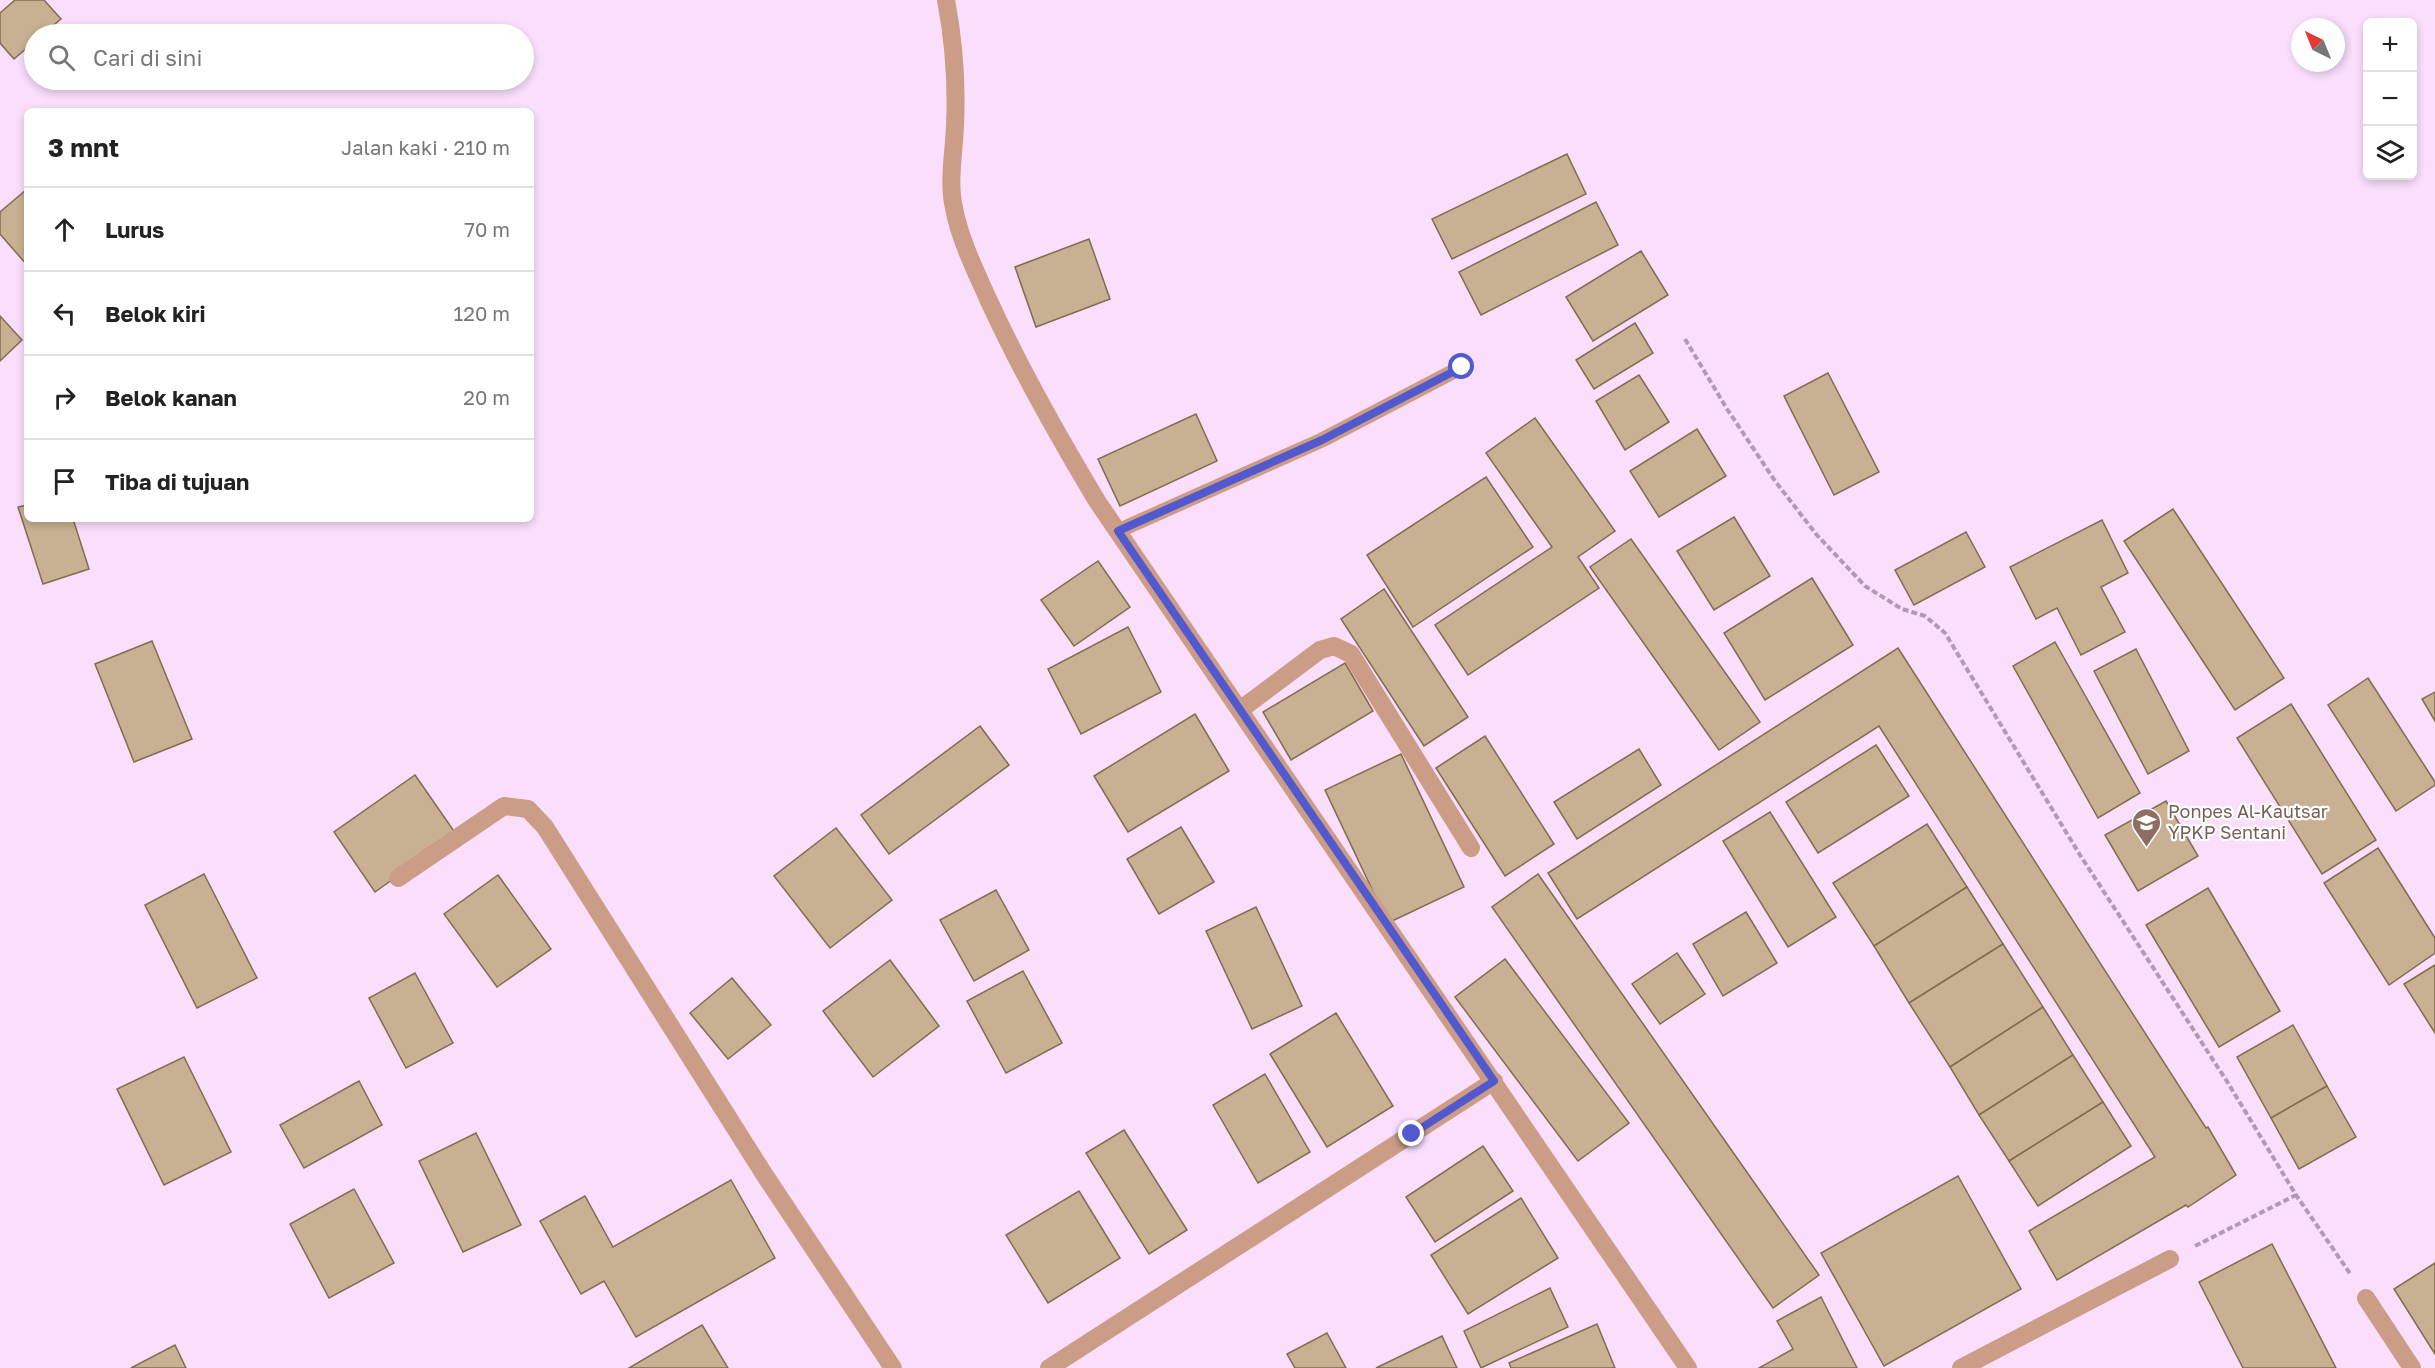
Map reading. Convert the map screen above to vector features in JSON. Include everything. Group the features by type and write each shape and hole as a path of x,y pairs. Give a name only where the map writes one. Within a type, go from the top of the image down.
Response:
{"street":[{"path":"946,0 954,43 955,123 951,184 954,208 972,263 1011,350 1044,411 1097,501 1688,1368"},
{"path":"1240,710 1320,650 1334,646 1351,654 1471,848"},
{"path":"398,878 504,806 528,809 545,827 764,1174 893,1368"},
{"path":"1049,1368 1494,1081"},
{"path":"1961,1368 2170,1259"},
{"path":"2366,1298 2412,1368"}],"lane":[{"path":"1118,531 1322,440 1462,367"}],"path":[{"path":"1684,339 1775,481 1816,534 1865,586 1902,609 1924,616 1945,633 2080,855 2228,1083 2296,1195 2366,1298"},
{"path":"2170,1259 2296,1195"}],"building":[{"path":"15,0 44,0 61,19 55,24 24,24 24,50 14,59 0,43 0,13"},
{"path":"1567,154 1586,194 1452,259 1432,219"},
{"path":"24,192 24,262 0,234 0,212"},
{"path":"1596,202 1618,245 1481,315 1459,272"},
{"path":"1089,239 1110,299 1036,327 1015,267"},
{"path":"1641,251 1668,295 1593,341 1566,297"},
{"path":"0,316 22,340 0,361"},
{"path":"1635,323 1653,353 1594,389 1576,360"},
{"path":"1828,373 1879,472 1834,495 1784,396"},
{"path":"1639,375 1669,422 1625,450 1596,401"},
{"path":"1196,414 1217,461 1120,506 1098,459"},
{"path":"1535,418 1615,531 1578,557 1599,588 1468,675 1435,625 1552,547 1486,453"},
{"path":"1697,429 1726,476 1659,517 1630,471"},
{"path":"1486,477 1533,547 1413,627 1367,555"},
{"path":"24,506 24,522 74,522 89,569 43,584 18,507"},
{"path":"2173,509 2284,678 2235,710 2124,541"},
{"path":"1734,517 1770,576 1714,610 1677,551"},
{"path":"2102,520 2128,573 2101,587 2125,632 2081,655 2057,608 2036,619 2010,567"},
{"path":"1966,532 1985,567 1914,605 1895,570"},
{"path":"1631,539 1760,722 1719,750 1590,567"},
{"path":"1098,561 1130,607 1074,646 1041,600"},
{"path":"1812,578 1853,645 1765,700 1724,633"},
{"path":"1384,589 1468,717 1424,746 1341,619"},
{"path":"1128,627 1161,692 1081,734 1048,669"},
{"path":"152,641 192,739 134,762 95,664"},
{"path":"2055,642 2140,793 2098,818 2013,666"},
{"path":"1898,648 2206,1128 2208,1127 2236,1175 2188,1207 2186,1205 2057,1280 2029,1231 2155,1157 1879,726 1577,919 1548,873"},
{"path":"2136,649 2189,751 2148,774 2094,671"},
{"path":"1345,663 1373,711 1291,760 1263,712"},
{"path":"2368,678 2435,782 2435,785 2396,811 2328,705"},
{"path":"2435,692 2435,721 2422,699"},
{"path":"2291,704 2376,840 2322,874 2237,738"},
{"path":"1195,714 1229,771 1128,832 1094,776"},
{"path":"980,726 1009,765 889,854 861,815"},
{"path":"1485,736 1554,844 1505,876 1436,768"},
{"path":"1876,745 1909,796 1818,853 1786,802"},
{"path":"1639,749 1661,785 1577,839 1554,802"},
{"path":"1401,754 1464,887 1388,923 1325,790"},
{"path":"415,775 456,834 375,892 334,832"},
{"path":"2166,801 2198,856 2138,891 2105,835"},
{"path":"1770,812 1836,917 1788,947 1723,841"},
{"path":"1927,824 1967,887 1874,946 1833,883"},
{"path":"1181,827 1214,882 1159,914 1127,859"},
{"path":"836,828 892,900 830,948 774,876"},
{"path":"2378,848 2435,938 2435,953 2389,985 2324,883"},
{"path":"204,874 257,978 197,1008 145,905"},
{"path":"1538,874 1819,1275 1773,1308 1492,907"},
{"path":"498,875 551,949 497,987 444,914"},
{"path":"1967,887 2003,944 1909,1003 1874,946"},
{"path":"2208,888 2280,1011 2219,1047 2146,925"},
{"path":"996,890 1029,950 974,981 940,920"},
{"path":"1256,907 1302,1006 1252,1029 1206,931"},
{"path":"1746,912 1777,963 1723,996 1693,944"},
{"path":"2003,944 2043,1007 1950,1067 1909,1003"},
{"path":"1677,953 1705,994 1660,1024 1632,984"},
{"path":"1505,959 1629,1123 1578,1161 1455,997"},
{"path":"890,960 939,1026 873,1077 823,1011"},
{"path":"2435,965 2435,1033 2404,984"},
{"path":"1023,971 1062,1043 1006,1073 967,1001"},
{"path":"415,973 453,1043 406,1068 369,998"},
{"path":"732,978 771,1025 728,1059 690,1013"},
{"path":"2043,1007 2073,1055 1979,1115 1950,1067"},
{"path":"1336,1013 1393,1106 1327,1147 1270,1054"},
{"path":"2293,1025 2327,1086 2271,1118 2237,1057"},
{"path":"2073,1055 2103,1102 2009,1161 1979,1115"},
{"path":"184,1057 231,1152 164,1185 117,1089"},
{"path":"1265,1074 1310,1152 1258,1183 1213,1105"},
{"path":"359,1081 382,1125 304,1168 280,1125"},
{"path":"2327,1086 2356,1137 2299,1169 2271,1118"},
{"path":"2103,1102 2131,1146 2038,1206 2009,1161"},
{"path":"1124,1130 1187,1230 1149,1254 1086,1153"},
{"path":"476,1133 521,1225 463,1252 419,1161"},
{"path":"1483,1146 1513,1191 1435,1242 1406,1197"},
{"path":"1958,1176 2021,1289 1884,1366 1821,1253"},
{"path":"731,1180 775,1258 636,1337 604,1281 581,1294 540,1221 585,1196 613,1247"},
{"path":"354,1189 394,1263 329,1298 290,1224"},
{"path":"1079,1191 1120,1258 1048,1303 1006,1235"},
{"path":"1521,1198 1558,1258 1468,1314 1431,1255"},
{"path":"2272,1244 2336,1368 2243,1368 2199,1282"},
{"path":"2435,1263 2435,1354 2394,1289"},
{"path":"1550,1288 1568,1327 1481,1368 1464,1331"},
{"path":"1821,1297 1857,1368 1759,1368 1793,1349 1777,1321"},
{"path":"1597,1324 1615,1368 1511,1368 1509,1363"},
{"path":"702,1325 728,1368 629,1368"},
{"path":"1327,1333 1346,1368 1295,1368 1287,1354"},
{"path":"1442,1336 1457,1368 1376,1368"},
{"path":"175,1345 186,1368 131,1368"}],"place":[{"name":"Ponpes Al-Kautsar YPKP Sentani","path":"2147,848"}],"route":[{"path":"1412,1134 1494,1081 1118,531 1322,440 1462,367"}]}
